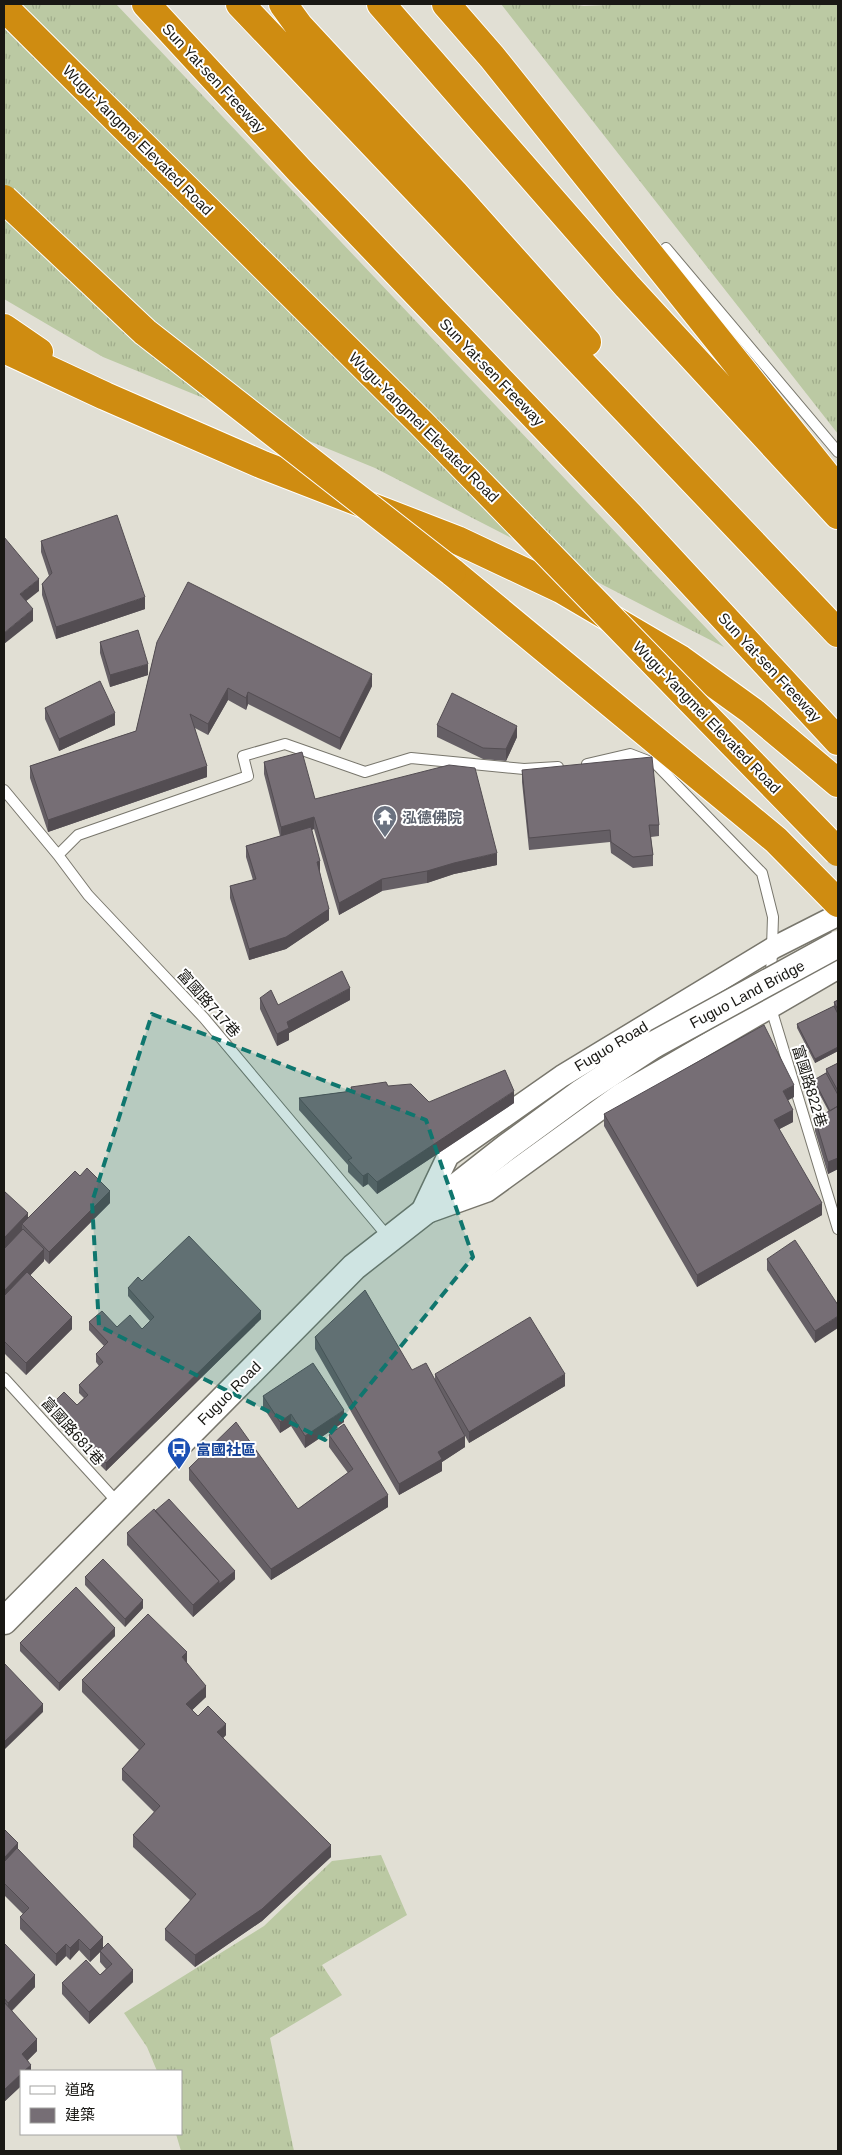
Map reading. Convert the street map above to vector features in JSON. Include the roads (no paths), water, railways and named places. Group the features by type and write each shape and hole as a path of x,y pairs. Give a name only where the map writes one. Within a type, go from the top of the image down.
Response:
{"highway":[{"name":"Sun Yat-sen Freeway","path":"146,4 300,171 630,516 838,741"},
{"path":"240,4 838,633"},
{"path":"283,4 299,26 455,194 838,626"},
{"path":"381,4 627,286 838,515"},
{"path":"446,4 492,57 838,490"},
{"name":"Wugu-Yangmei Elevated Road","path":"4,7 421,423 838,852"},
{"path":"4,198 144,332 490,604 776,840 837,914"},
{"path":"4,328 104,396"},
{"path":"4,349 104,396 263,465 457,540 562,590 680,659 752,711 838,783"}],"street":[{"name":"Fuguo Road","path":"420,1215 448,1156 562,1076 773,948 837,914"},
{"name":"Fuguo Land Bridge","path":"655,1044 838,944"},
{"name":"Fuguo Road","path":"420,1215 487,1191 621,1094 838,968"},
{"name":"Fuguo Road","path":"4,1621 354,1267 507,1147 582,1092 655,1044"}],"lane":[{"path":"666,248 838,452"},
{"path":"58,855 78,835 248,776 243,756 285,744 365,772 411,758 524,769 593,764 630,754 656,764 762,873 773,917 770,1008"},
{"name":"富國路717巷","path":"4,790 58,855 88,895 204,1018 390,1238"},
{"name":"富國路822巷","path":"770,1008 795,1082 818,1166 838,1229"},
{"name":"富國路681巷","path":"4,1378 120,1504"}],"place":[{"name":"泓德佛院","path":"385,838"},
{"name":"富國社區","path":"179,1470"}]}
